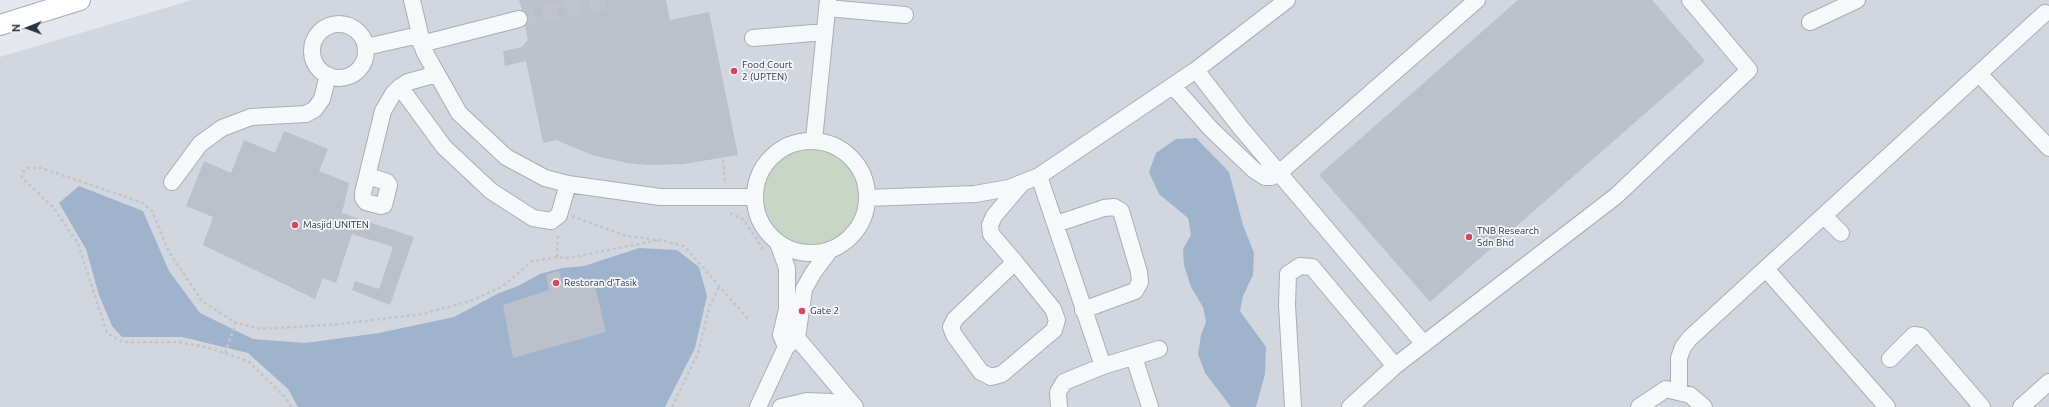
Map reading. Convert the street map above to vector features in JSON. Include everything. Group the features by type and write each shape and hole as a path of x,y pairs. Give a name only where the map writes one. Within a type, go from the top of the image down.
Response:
{"main road":[{"path":"0,25 80,0"}],"street":[{"path":"412,0 424,51 459,113 506,157 545,178 568,184 660,197 755,197"},
{"path":"867,198 975,194 1009,188 1039,176 1196,70 1287,0"},
{"path":"1173,86 1211,129 1254,170 1265,177 1271,177 1279,173 1477,0"},
{"path":"1350,407 1395,366 1616,196 1749,70 1690,0"},
{"path":"1810,22 1858,0"},
{"path":"814,140 828,4 905,15"},
{"path":"1679,392 1679,358 1683,347 1690,338 2045,13"},
{"path":"366,47 420,39 520,19"},
{"path":"336,24 349,26 357,30 363,38 366,47 363,63 358,70 344,77 328,75 318,66 312,53 313,44 323,29 336,24"},
{"path":"753,38 825,32"},
{"path":"1196,70 1240,127 1424,344"},
{"path":"368,176 383,110 393,94 408,82 437,74"},
{"path":"1979,74 2049,148"},
{"path":"172,182 200,144 222,128 250,117 306,114 315,109 322,99 328,75"},
{"path":"400,88 444,147 491,191 533,218 551,221 559,215 568,184"},
{"path":"758,407 788,340 804,289 813,273 830,250 845,241 859,226 863,217 867,198 864,178 855,162 848,155 832,145 814,140 794,143 785,147 769,160 759,177 755,197 756,208 773,248 787,268 788,340 855,407"},
{"path":"1039,176 1103,366"},
{"path":"1015,262 955,319 951,327 954,336 981,372 991,377 1002,374 1054,330 1057,320 1053,309 1015,262 991,234 990,225 994,216 1022,183"},
{"path":"1056,224 1104,208 1114,207 1121,211 1139,272 1140,282 1135,291 1083,310"},
{"path":"1824,216 1841,233"},
{"path":"773,248 808,253 830,250"},
{"path":"1293,407 1287,306 1288,274 1300,266 1312,267 1395,366"},
{"path":"1766,269 1887,407"},
{"path":"1890,359 1914,335 1921,336 1982,407"},
{"path":"1060,407 1058,392 1064,382 1103,366 1159,349"},
{"path":"1134,357 1150,407"},
{"path":"2021,407 2049,382"},
{"path":"1639,407 1666,389 1690,395 1704,407"},
{"path":"781,407 807,401 831,402 844,407"}],"path":[{"path":"723,160 726,211 744,220 758,243 773,248"},
{"path":"291,407 286,398 248,361 226,352 179,342 123,342 107,333 78,244 54,208 22,178 22,174 27,168 41,168 142,202 152,211 169,252 202,301 236,323 262,329 340,324 423,314 473,300 502,287 532,261 557,257 568,258 659,240"},
{"path":"560,212 626,236 659,240 684,246 748,319"},
{"path":"672,407 698,353 710,305 719,287"},
{"path":"226,352 236,323"}],"shaded area":[{"path":"192,0 2049,0 2049,407 0,407 0,57"}],"green space":[{"path":"810,149 828,153 837,157 844,163 850,170 854,179 858,197 854,215 850,224 844,231 837,237 828,241 810,245 792,241 783,237 776,231 770,224 766,215 762,197 766,179 770,170 776,163 783,157 792,153"}],"water":[{"path":"1196,138 1229,172 1243,225 1254,253 1253,275 1243,296 1240,311 1266,347 1265,374 1256,407 1231,407 1205,373 1198,354 1201,335 1206,322 1203,307 1191,287 1184,265 1183,249 1191,235 1188,218 1159,194 1149,172 1156,153 1176,139"},
{"path":"79,186 143,211 169,271 200,313 253,339 305,343 379,333 454,317 499,293 518,286 540,274 562,268 584,266 639,248 677,250 699,267 707,296 695,348 665,407 298,407 288,389 248,353 182,337 122,337 112,326 99,295 86,249 59,203"}],"building":[{"path":"519,0 666,0 670,20 709,12 738,155 684,164 648,165 627,163 592,155 556,140 543,143 526,61 505,66 503,51 522,47 528,40 525,26 528,17 522,10"},
{"path":"1518,0 1652,0 1705,61 1430,302 1319,175"},
{"name":"Masjid UNITEN","path":"284,131 328,149 319,171 349,183 342,213 414,237 390,305 352,290 355,281 379,289 393,247 352,234 336,283 323,278 315,299 203,245 213,217 186,206 204,161 231,173 244,140 275,153"},
{"path":"559,271 563,286 593,278 606,332 513,358 503,305 549,290 546,275"}],"tunnel":[{"path":"519,19 613,0"}],"place":[{"name":"Food Court 2 (UPTEN)","path":"734,71"},
{"name":"Masjid UNITEN","path":"295,225"},
{"name":"TNB Research Sdn Bhd","path":"1469,237"},
{"name":"Restoran d'Tasik","path":"556,283"},
{"name":"Gate 2","path":"802,311"}]}
